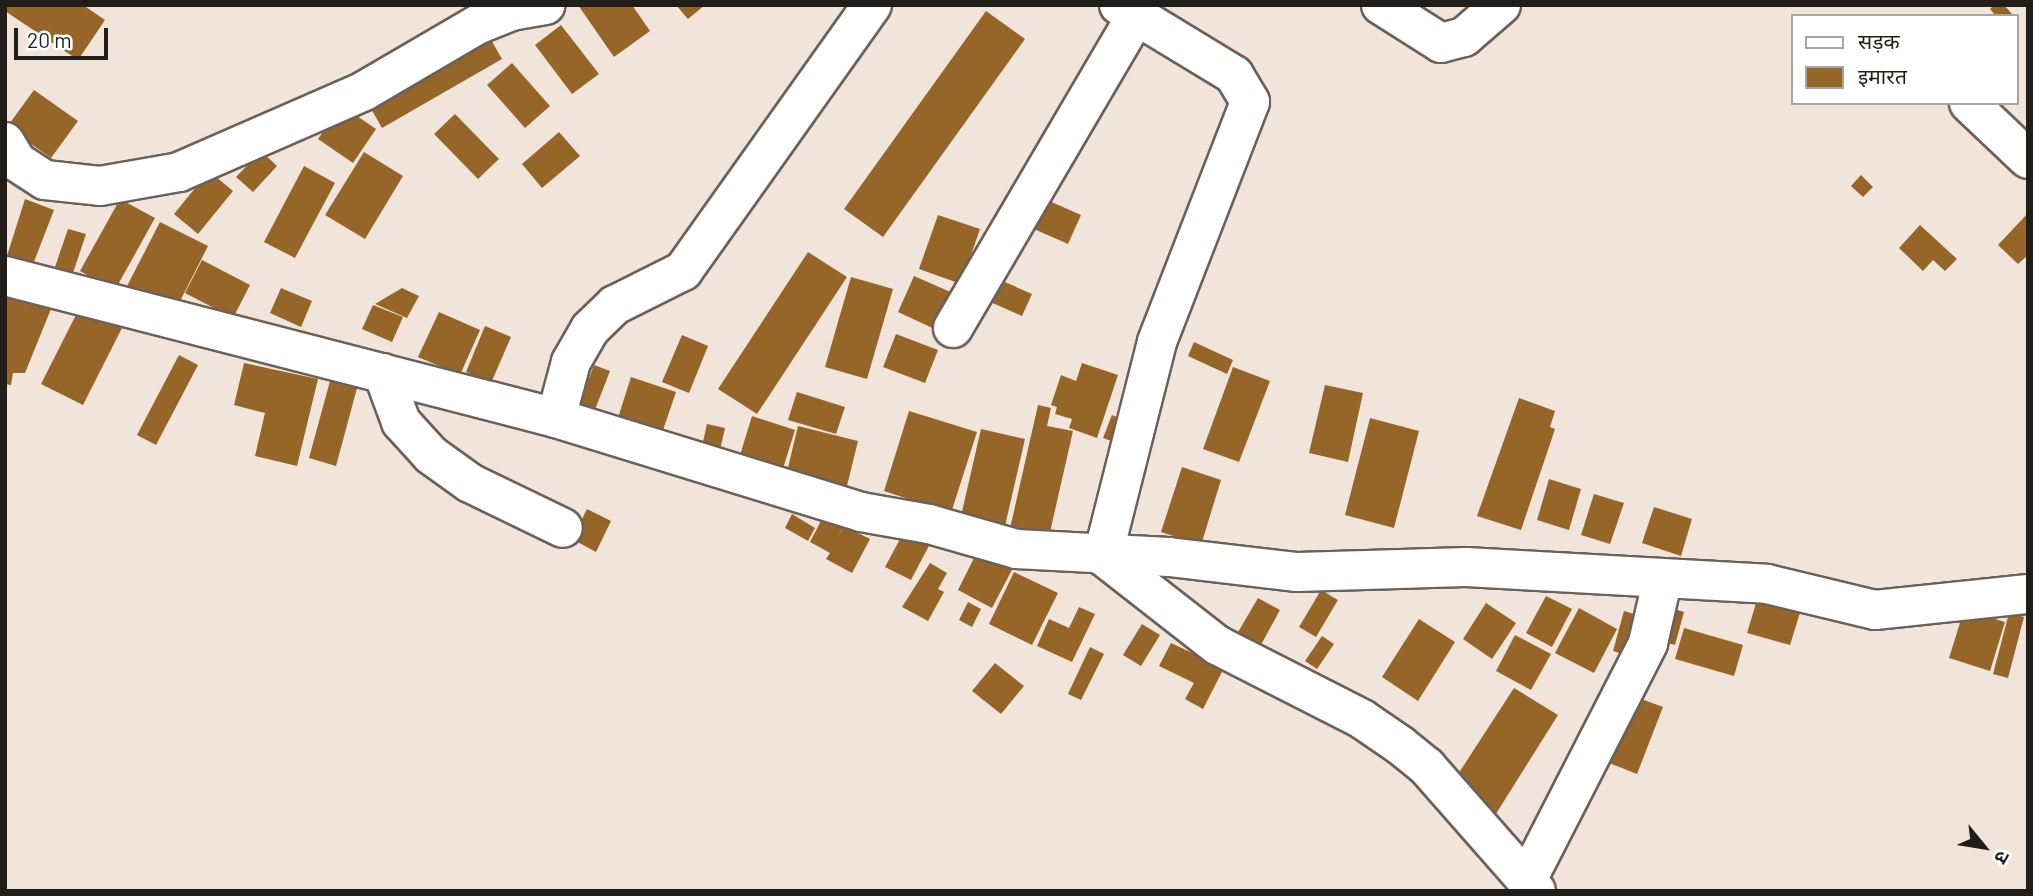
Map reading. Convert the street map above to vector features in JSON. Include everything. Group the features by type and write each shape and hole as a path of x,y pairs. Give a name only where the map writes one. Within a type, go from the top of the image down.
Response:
{"street":[{"path":"9,164 45,180 100,186 179,172 364,91 477,25 511,11 545,5"},
{"path":"556,418 571,362 590,329 615,305 684,271 872,5"},
{"path":"1381,5 1441,43 1464,37 1501,5"},
{"path":"953,328 1127,12 1234,75 1245,86 1250,102 1157,342 1103,556"},
{"path":"1971,105 2028,159"},
{"path":"5,276 556,418 861,512 929,524 1016,549 1103,556 1168,557 1297,572 1466,567 1662,582 1767,584 1875,610 2016,596 2028,564"},
{"path":"383,373 401,422 431,455 470,484 563,528"},
{"path":"1103,556 1217,645 1362,719 1401,745 1427,767 1532,884 1648,643 1662,582"}],"building":[{"path":"8,5 83,5 105,20 78,60 5,11"},
{"path":"578,5 632,5 650,31 614,57"},
{"path":"676,5 705,5 688,19"},
{"path":"1994,5 2004,5 2012,14 1994,14 1990,9"},
{"path":"986,11 1025,39 883,237 844,209"},
{"path":"561,25 599,74 572,94 535,45"},
{"path":"486,31 502,59 382,128 366,100"},
{"path":"512,63 550,106 525,128 487,85"},
{"path":"34,90 78,121 51,158 7,127"},
{"path":"341,105 376,129 353,163 318,139"},
{"path":"455,114 499,159 478,179 434,134"},
{"path":"559,132 580,156 542,188 522,164"},
{"path":"261,151 277,166 253,192 236,177"},
{"path":"364,152 403,176 365,239 325,215"},
{"path":"304,166 335,183 295,258 264,242"},
{"path":"209,171 233,191 198,234 174,214"},
{"path":"1861,175 1873,187 1863,197 1851,186"},
{"path":"25,199 54,210 30,272 5,262"},
{"path":"120,199 155,218 115,290 80,271"},
{"path":"1047,200 1081,215 1068,244 1034,229"},
{"path":"2028,213 2028,255 2018,264 1998,245"},
{"path":"938,215 980,229 961,284 919,269"},
{"path":"160,222 208,246 175,311 127,286"},
{"path":"1920,225 1957,259 1945,271 1933,260 1923,271 1899,248"},
{"path":"68,229 86,234 73,273 55,267"},
{"path":"808,252 847,277 757,414 718,389"},
{"path":"202,260 250,285 233,318 185,293"},
{"path":"989,275 1032,294 1022,316 979,297"},
{"path":"914,276 955,294 939,331 898,312"},
{"path":"851,277 893,289 867,379 825,367"},
{"path":"281,288 312,301 301,327 270,313"},
{"path":"402,288 419,296 407,318 375,304"},
{"path":"5,297 53,304 25,373 13,373 11,385 5,384"},
{"path":"81,305 123,326 83,405 41,384"},
{"path":"373,305 403,317 392,342 362,329"},
{"path":"439,312 480,330 460,375 418,357"},
{"path":"485,326 511,337 491,383 466,372"},
{"path":"896,334 938,350 925,383 883,367"},
{"path":"682,335 708,346 689,393 662,382"},
{"path":"1194,342 1233,360 1227,374 1188,356"},
{"path":"179,355 198,365 156,445 137,435"},
{"path":"244,363 318,379 297,466 255,456 265,413 234,405"},
{"path":"1082,363 1118,375 1097,438 1069,428 1072,419 1055,414 1057,407 1051,405 1061,375 1076,381"},
{"path":"594,365 610,371 591,420 575,414"},
{"path":"1233,367 1270,381 1239,462 1203,449"},
{"path":"631,377 676,392 661,436 617,421"},
{"path":"330,381 357,388 336,466 309,458"},
{"path":"1325,385 1363,393 1348,462 1309,453"},
{"path":"797,392 845,407 836,434 788,420"},
{"path":"1519,398 1555,411 1550,427 1555,429 1521,530 1477,516"},
{"path":"1038,405 1051,408 1047,426 1073,431 1048,541 1009,533"},
{"path":"909,411 977,432 951,513 884,491"},
{"path":"1112,415 1126,421 1117,443 1103,438"},
{"path":"752,416 795,430 780,478 737,465"},
{"path":"1370,418 1419,431 1394,528 1345,515"},
{"path":"707,424 725,428 718,459 700,455"},
{"path":"798,426 858,441 845,494 785,480"},
{"path":"981,429 1025,439 1005,526 961,516"},
{"path":"1182,467 1221,480 1201,545 1161,532"},
{"path":"1549,479 1581,489 1569,530 1537,520"},
{"path":"1594,494 1624,503 1610,544 1581,535"},
{"path":"1654,507 1692,519 1681,556 1642,543"},
{"path":"587,509 611,521 596,552 572,539"},
{"path":"792,514 815,528 808,541 785,528"},
{"path":"823,517 843,527 837,539 844,526 870,539 852,573 826,559 830,553 810,542"},
{"path":"907,526 932,540 911,580 885,567"},
{"path":"979,548 1014,566 992,608 958,590"},
{"path":"930,563 947,573 938,589 944,592 928,621 902,607"},
{"path":"1014,572 1058,593 1032,645 989,624"},
{"path":"1321,590 1338,600 1316,637 1299,627"},
{"path":"1760,590 1803,603 1790,645 1747,633"},
{"path":"1546,596 1572,609 1552,647 1526,633"},
{"path":"1258,598 1280,610 1257,652 1234,639"},
{"path":"968,602 981,609 972,627 959,620"},
{"path":"1486,603 1516,623 1492,659 1463,639"},
{"path":"1079,607 1095,614 1072,662 1037,646 1049,619 1069,628"},
{"path":"1667,607 1684,612 1675,645 1657,640"},
{"path":"1579,608 1617,629 1594,673 1555,653"},
{"path":"1964,610 2005,622 1990,671 1949,658"},
{"path":"1624,611 1647,618 1635,658 1613,651"},
{"path":"2009,613 2024,617 2008,678 1993,674"},
{"path":"1419,619 1455,642 1418,701 1382,677"},
{"path":"1142,624 1160,635 1141,666 1123,655"},
{"path":"1684,628 1743,645 1734,676 1675,659"},
{"path":"1515,635 1551,654 1531,690 1496,671"},
{"path":"1322,636 1334,644 1317,669 1305,661"},
{"path":"1171,643 1224,668 1203,709 1185,699 1194,683 1159,666"},
{"path":"1090,647 1104,654 1081,700 1068,694"},
{"path":"995,663 1024,686 1001,714 972,691"},
{"path":"1514,688 1558,715 1494,817 1449,788"},
{"path":"1625,693 1663,707 1637,774 1599,759"}]}
